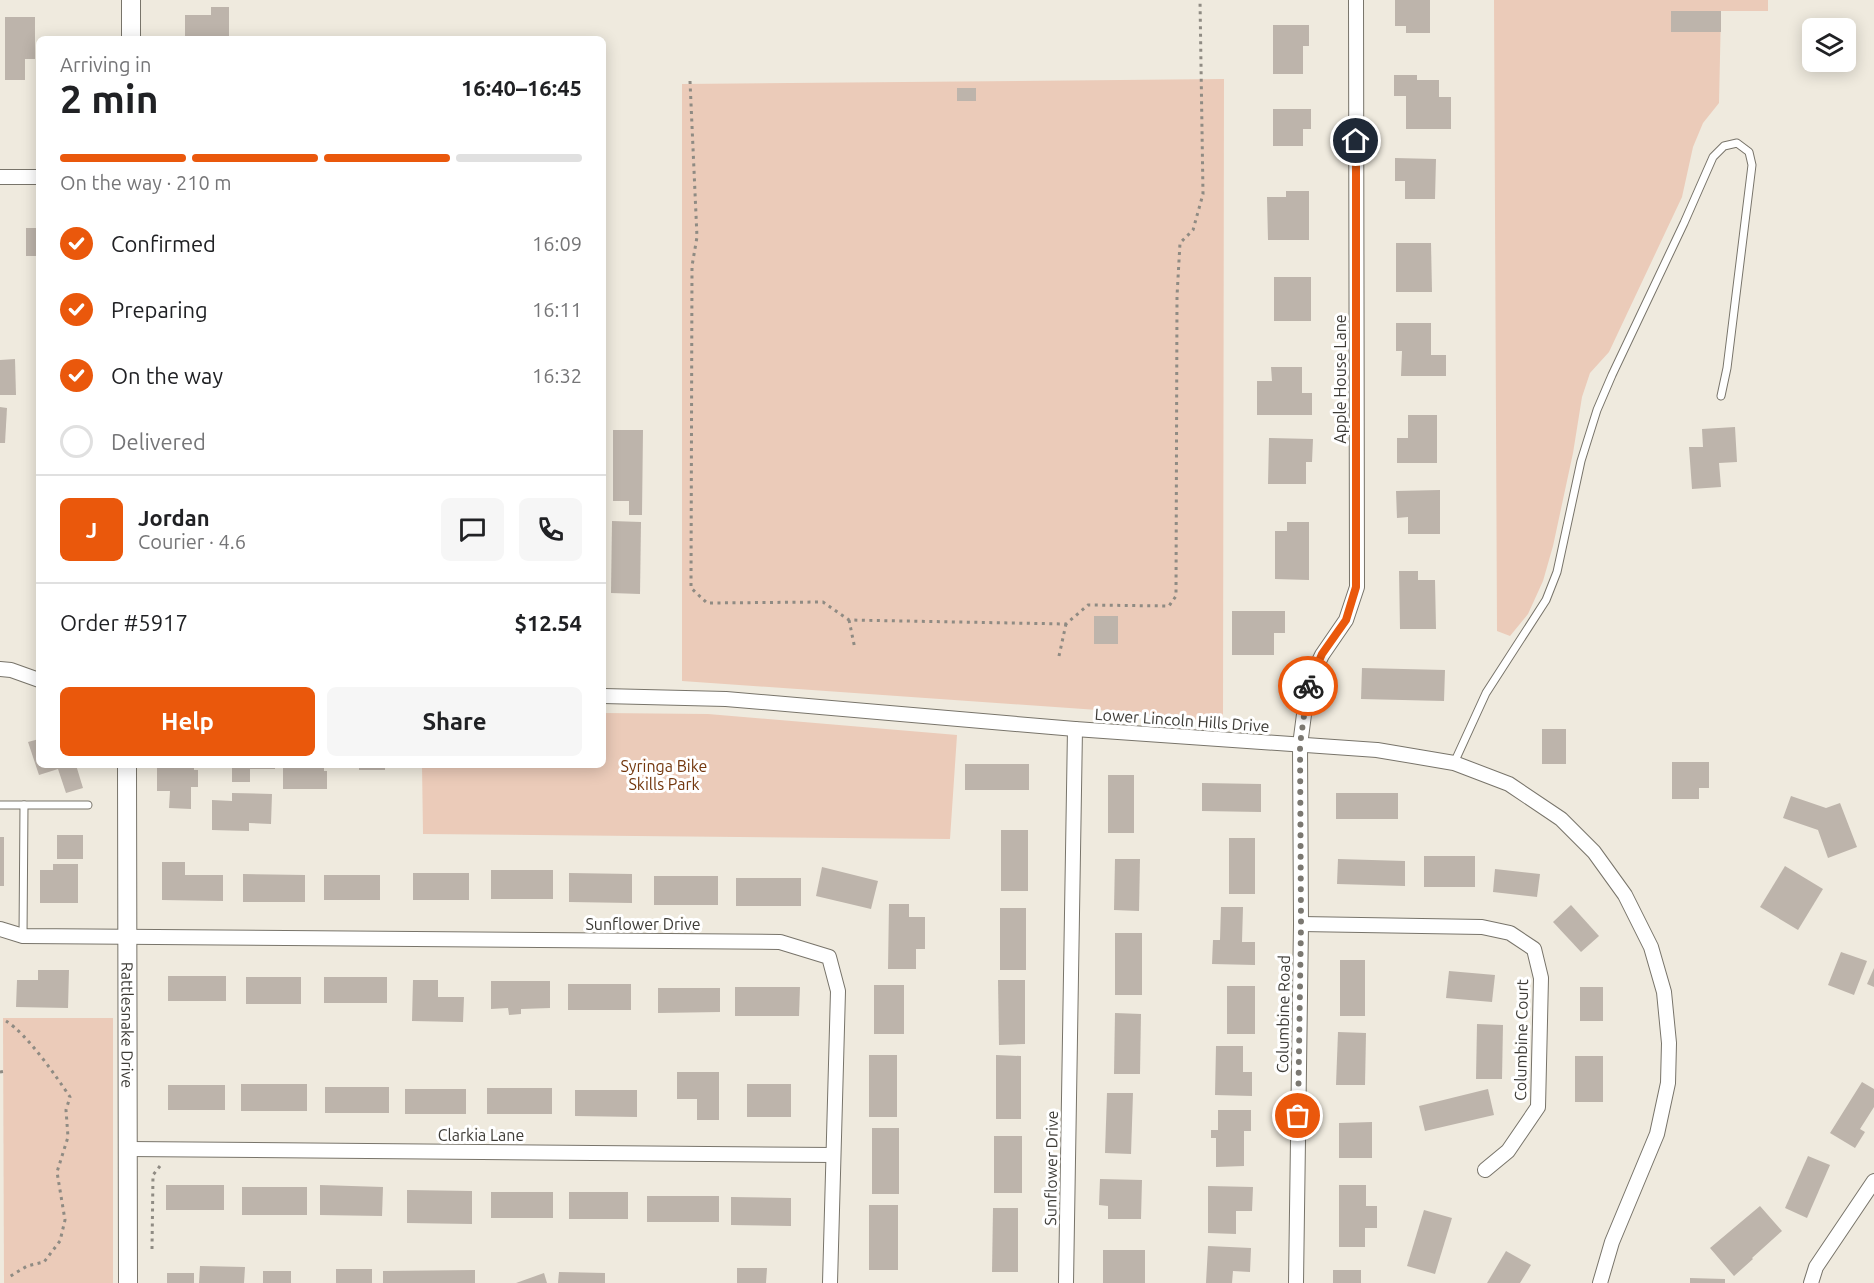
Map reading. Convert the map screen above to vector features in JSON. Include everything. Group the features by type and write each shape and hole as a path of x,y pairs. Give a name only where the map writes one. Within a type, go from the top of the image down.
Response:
{"street":[{"path":"131,0 131,36"},
{"name":"Apple House Lane","path":"1300,745 1308,684 1322,654 1346,620 1356,587 1356,0"},
{"path":"0,177 36,177"},
{"path":"0,669 11,670 36,679"},
{"name":"Lower Lincoln Hills Drive","path":"606,696 726,699 1075,729 1377,750 1454,764 1509,784 1561,819 1594,852 1625,895 1651,947 1664,992 1669,1043 1668,1083 1657,1134 1612,1242 1600,1283"},
{"name":"Sunflower Drive","path":"1066,1283 1075,729"},
{"name":"Columbine Road","path":"1296,1283 1301,924 1300,745"},
{"name":"Rattlesnake Drive","path":"127,768 128,1283"},
{"name":"Columbine Court","path":"1301,924 1482,927 1510,933 1534,949 1540,978 1538,1107 1508,1151 1485,1170"},
{"path":"0,929 23,936 128,937"},
{"name":"Sunflower Drive","path":"128,937 780,942 829,957 838,991 830,1283"},
{"name":"Clarkia Lane","path":"128,1149 833,1155"},
{"path":"1811,1283 1816,1267 1874,1181"}],"lane":[{"path":"1454,764 1486,693 1546,600 1557,572 1581,461 1597,410 1612,375 1713,157 1724,146 1737,143 1749,152 1752,165 1721,396"},
{"path":"0,805 88,805"},
{"path":"23,936 24,805"}],"path":[{"path":"1059,656 1066,624 1088,605 1169,606 1176,596 1177,296 1180,243 1193,230 1203,194 1200,0"},
{"path":"690,81 697,237 692,266 691,588 707,603 823,602 849,620 1066,624"},
{"path":"849,620 855,649"},
{"path":"6,1021 16,1027 70,1097 66,1110 68,1137 57,1172 65,1220 60,1241 44,1262 27,1266 9,1277"},
{"path":"0,1072 6,1071"},
{"path":"152,1249 153,1175 173,1149"}],"green space":[{"path":"1494,0 1768,0 1768,11 1721,11 1719,103 1703,123 1693,147 1682,197 1609,352 1590,373 1582,397 1573,453 1543,581 1528,614 1510,636 1497,631"},
{"path":"1224,79 1223,723 1126,712 682,681 682,84"},
{"name":"Syringa Bike Skills Park","path":"606,713 708,714 957,735 950,839 423,834 422,768 606,768"},
{"path":"3,1018 113,1018 113,1283 4,1283"}],"building":[{"path":"1395,0 1430,0 1430,33 1406,33 1406,26 1395,26"},
{"path":"211,7 229,7 229,36 185,36 185,15 211,15"},
{"path":"1671,11 1721,11 1721,32 1671,32"},
{"path":"5,17 35,17 35,59 25,59 25,80 5,80"},
{"path":"1273,25 1309,25 1309,46 1303,46 1303,74 1273,74"},
{"path":"1394,75 1417,75 1417,80 1439,80 1439,97 1451,97 1451,129 1406,129 1406,96 1394,96"},
{"path":"957,88 976,88 976,101 957,101"},
{"path":"1273,109 1311,109 1311,129 1303,129 1303,146 1273,146"},
{"path":"1395,158 1436,159 1435,199 1405,199 1405,181 1395,181"},
{"path":"1286,191 1309,191 1309,240 1268,240 1267,197 1286,197"},
{"path":"26,228 36,228 36,256 26,256"},
{"path":"1396,243 1431,243 1432,292 1396,292"},
{"path":"1274,277 1311,277 1311,321 1274,321"},
{"path":"1396,323 1431,323 1431,355 1446,355 1446,376 1401,376 1402,351 1396,351"},
{"path":"15,359 16,395 0,395 0,360"},
{"path":"1271,367 1302,367 1302,393 1312,393 1312,415 1257,415 1257,381 1272,381"},
{"path":"0,407 7,408 5,443 0,443"},
{"path":"1408,415 1437,415 1437,463 1397,463 1397,438 1408,438"},
{"path":"1735,427 1737,462 1719,463 1721,487 1692,489 1689,447 1703,447 1702,429"},
{"path":"613,430 643,430 642,515 629,515 629,501 613,501"},
{"path":"1269,438 1313,439 1312,462 1306,462 1306,484 1268,484"},
{"path":"1440,490 1440,534 1408,534 1408,517 1397,518 1396,491"},
{"path":"612,521 641,522 640,594 611,593"},
{"path":"1287,522 1309,522 1309,580 1275,579 1275,531 1287,531"},
{"path":"1399,571 1418,571 1418,580 1435,580 1436,629 1400,629"},
{"path":"1232,611 1285,611 1285,633 1274,633 1274,655 1232,655"},
{"path":"1094,616 1118,616 1118,644 1094,644"},
{"path":"1362,668 1445,670 1444,701 1361,699"},
{"path":"1542,729 1566,729 1566,764 1542,764"},
{"path":"36,740 36,766 28,742"},
{"path":"1672,762 1709,762 1709,788 1699,788 1699,799 1672,799"},
{"path":"965,764 1029,764 1029,790 965,790"},
{"path":"37,768 77,768 83,788 66,793 58,769 39,775"},
{"path":"157,768 194,768 198,770 198,787 191,787 191,809 169,808 170,791 157,791"},
{"path":"232,768 275,768 250,769 250,782 232,782"},
{"path":"283,768 324,768 324,771 327,771 327,789 283,789"},
{"path":"359,768 385,768 385,770 359,770"},
{"path":"1108,775 1134,775 1134,833 1108,833"},
{"path":"1202,783 1261,784 1261,812 1202,811"},
{"path":"232,793 272,794 271,824 249,823 249,831 212,830 212,800 232,801"},
{"path":"1336,793 1398,793 1398,819 1336,819"},
{"path":"1791,796 1826,808 1840,803 1857,847 1828,858 1818,830 1783,818"},
{"path":"1001,830 1028,830 1028,891 1001,891"},
{"path":"57,835 83,835 83,859 57,859"},
{"path":"0,837 4,837 4,886 0,886"},
{"path":"1229,838 1255,838 1255,894 1229,894"},
{"path":"1424,856 1475,856 1475,887 1424,887"},
{"path":"1115,859 1140,859 1139,911 1114,910"},
{"path":"1338,859 1405,861 1405,886 1337,884"},
{"path":"162,862 185,862 185,875 223,875 223,901 162,900"},
{"path":"53,864 78,864 78,903 40,903 40,870 53,870"},
{"path":"1785,866 1823,889 1798,930 1760,907"},
{"path":"822,867 878,881 871,909 816,896"},
{"path":"1495,869 1540,874 1537,897 1493,892"},
{"path":"491,870 553,870 553,899 491,899"},
{"path":"413,873 469,873 469,900 413,900"},
{"path":"569,873 632,874 632,903 569,902"},
{"path":"243,874 305,875 305,902 243,902"},
{"path":"324,875 380,875 380,900 324,900"},
{"path":"654,876 718,876 718,905 654,905"},
{"path":"736,878 801,878 801,906 736,906"},
{"path":"889,904 909,904 909,917 925,917 925,949 916,949 916,969 888,969"},
{"path":"1571,905 1599,936 1581,952 1553,922"},
{"path":"1221,907 1243,907 1242,942 1255,942 1255,965 1212,964 1213,940 1220,940"},
{"path":"1000,908 1026,908 1026,970 1000,970"},
{"path":"1115,933 1142,933 1142,995 1115,995"},
{"path":"1841,952 1867,961 1854,995 1828,985"},
{"path":"1340,960 1365,960 1365,1016 1340,1016"},
{"path":"1874,968 1874,987 1867,984"},
{"path":"38,970 69,970 68,1008 16,1007 17,980 38,980"},
{"path":"1449,971 1495,975 1492,1002 1446,998"},
{"path":"168,976 226,976 226,1001 168,1001"},
{"path":"246,977 301,977 301,1004 246,1004"},
{"path":"324,977 387,977 387,1003 324,1003"},
{"path":"413,980 438,980 438,997 464,997 463,1022 412,1021"},
{"path":"998,980 1025,980 1025,1044 999,1045"},
{"path":"491,981 550,981 550,1008 521,1009 521,1014 509,1015 508,1008 491,1009"},
{"path":"568,984 631,984 631,1010 568,1010"},
{"path":"874,985 904,985 904,1034 874,1034"},
{"path":"1227,986 1255,986 1255,1034 1227,1034"},
{"path":"735,987 800,987 799,1016 735,1016"},
{"path":"1580,987 1603,987 1603,1021 1580,1021"},
{"path":"658,988 720,988 720,1012 658,1013"},
{"path":"1115,1013 1141,1014 1140,1074 1114,1074"},
{"path":"1477,1024 1503,1025 1502,1079 1476,1079"},
{"path":"1338,1032 1366,1033 1365,1085 1336,1085"},
{"path":"1216,1046 1243,1046 1243,1072 1252,1072 1252,1096 1215,1095"},
{"path":"869,1055 897,1055 897,1117 869,1117"},
{"path":"996,1055 1021,1056 1021,1119 996,1119"},
{"path":"1575,1056 1603,1056 1603,1102 1575,1102"},
{"path":"677,1072 719,1072 719,1120 697,1120 697,1099 677,1099"},
{"path":"1862,1082 1874,1089 1874,1107 1860,1129 1865,1132 1855,1148 1830,1133"},
{"path":"241,1084 307,1084 307,1111 241,1111"},
{"path":"747,1084 791,1084 791,1117 747,1117"},
{"path":"168,1085 225,1085 225,1110 168,1110"},
{"path":"325,1087 389,1087 389,1113 325,1113"},
{"path":"487,1088 552,1088 552,1114 487,1114"},
{"path":"405,1089 466,1089 466,1114 405,1114"},
{"path":"1488,1089 1494,1115 1425,1131 1419,1106"},
{"path":"575,1090 637,1090 637,1117 575,1116"},
{"path":"1107,1093 1133,1093 1131,1154 1105,1153"},
{"path":"1218,1110 1251,1110 1251,1131 1244,1131 1244,1166 1216,1167 1216,1138 1211,1138 1211,1130 1218,1130"},
{"path":"1372,1122 1372,1158 1339,1158 1339,1123"},
{"path":"872,1128 899,1128 899,1194 872,1194"},
{"path":"994,1136 1022,1136 1022,1193 994,1193"},
{"path":"1808,1156 1830,1165 1807,1218 1785,1208"},
{"path":"1100,1179 1142,1180 1141,1219 1108,1219 1108,1206 1099,1205"},
{"path":"166,1185 224,1185 224,1210 166,1210"},
{"path":"320,1185 383,1187 382,1216 320,1215"},
{"path":"1339,1185 1366,1185 1366,1206 1377,1206 1377,1228 1365,1228 1365,1247 1339,1247"},
{"path":"1208,1186 1253,1187 1252,1211 1236,1211 1236,1234 1208,1233"},
{"path":"242,1187 307,1187 307,1215 242,1215"},
{"path":"407,1190 472,1191 472,1224 407,1223"},
{"path":"491,1192 553,1192 553,1218 491,1218"},
{"path":"569,1192 628,1192 628,1219 569,1219"},
{"path":"647,1196 719,1196 719,1222 647,1222"},
{"path":"731,1197 791,1198 791,1226 731,1225"},
{"path":"869,1205 898,1205 898,1270 869,1270"},
{"path":"1760,1206 1782,1231 1734,1276 1710,1248"},
{"path":"993,1208 1018,1208 1018,1272 992,1272"},
{"path":"1424,1210 1452,1218 1435,1274 1407,1266"},
{"path":"1208,1246 1251,1248 1250,1272 1233,1271 1232,1283 1206,1283"},
{"path":"1103,1250 1145,1250 1145,1283 1103,1283"},
{"path":"1506,1251 1531,1265 1520,1283 1487,1283"},
{"path":"200,1266 245,1267 244,1283 199,1283"},
{"path":"737,1268 767,1268 766,1283 737,1283"},
{"path":"336,1269 372,1269 372,1283 336,1283"},
{"path":"475,1270 475,1283 383,1283 383,1271"},
{"path":"1333,1270 1361,1270 1361,1283 1333,1283"},
{"path":"263,1271 291,1271 291,1283 263,1283"},
{"path":"559,1272 605,1273 605,1283 558,1283"},
{"path":"167,1273 194,1273 194,1283 167,1283"},
{"path":"544,1273 547,1283 516,1283"},
{"path":"1690,1278 1725,1279 1725,1283 1690,1283"}],"way so far":[{"path":"1298,1116 1301,924 1300,745 1308,686"}],"route":[{"path":"1308,686 1322,654 1346,620 1356,587 1356,141"}]}
